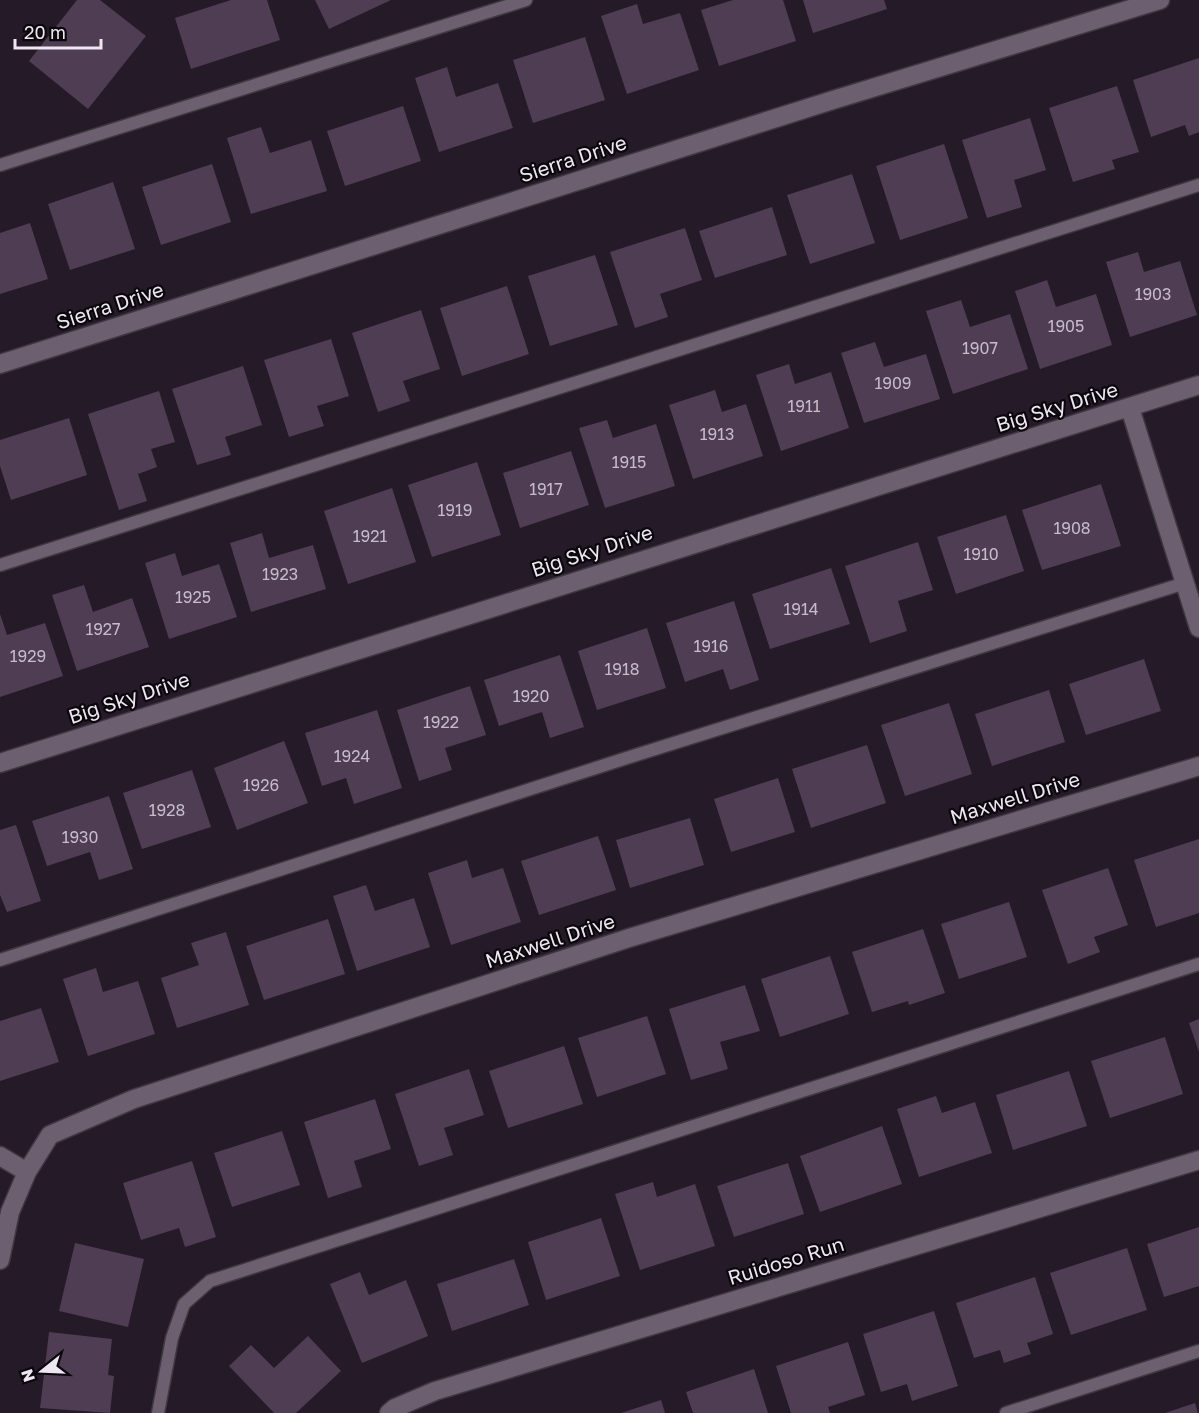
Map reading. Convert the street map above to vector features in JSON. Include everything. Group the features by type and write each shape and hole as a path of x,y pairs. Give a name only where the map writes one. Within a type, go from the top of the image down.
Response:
{"street":[{"name":"Sierra Drive","path":"0,364 833,100 1160,0"},
{"name":"Big Sky Drive","path":"0,763 1199,385"},
{"path":"1130,408 1199,628"},
{"name":"Maxwell Drive","path":"0,1260 10,1212 27,1172 50,1135 134,1099 629,938 1199,766"},
{"path":"0,1156 27,1172"},
{"name":"Ruidoso Run","path":"389,1413 395,1408 435,1391 1199,1160"}],"lane":[{"path":"0,165 526,0"},
{"path":"0,565 1199,185"},
{"path":"0,960 625,758 1185,583"},
{"path":"158,1413 172,1338 184,1304 210,1281 1199,964"},
{"path":"1006,1413 1199,1351"}],"building":[{"path":"77,0 100,0 146,36 88,109 29,61"},
{"path":"231,0 267,0 280,40 191,69 175,18"},
{"path":"315,0 391,0 329,29"},
{"path":"733,0 783,0 796,41 719,66 701,10"},
{"path":"803,0 884,0 887,9 813,33"},
{"path":"637,4 643,24 680,13 699,70 627,94 601,16"},
{"path":"585,37 605,100 533,123 513,60"},
{"path":"1199,58 1199,132 1189,136 1185,125 1151,137 1133,80"},
{"path":"447,67 456,97 498,83 513,128 439,152 415,78"},
{"path":"1117,86 1139,152 1112,160 1115,169 1073,182 1049,108"},
{"path":"403,106 421,161 345,186 327,131"},
{"path":"1030,118 1046,170 1014,180 1022,207 987,218 962,140"},
{"path":"261,127 270,153 311,140 327,191 251,214 227,138"},
{"path":"944,144 968,218 900,240 876,166"},
{"path":"212,164 231,222 161,245 142,187"},
{"path":"852,174 875,243 810,264 787,195"},
{"path":"113,182 135,249 70,270 48,204"},
{"path":"772,207 787,255 715,278 699,231"},
{"path":"30,223 48,279 0,294 0,233"},
{"path":"685,228 702,280 660,294 668,317 635,328 610,252"},
{"path":"1138,252 1144,272 1180,261 1197,315 1130,337 1106,262"},
{"path":"595,255 618,325 550,346 528,276"},
{"path":"1047,280 1056,307 1096,294 1112,345 1040,369 1015,291"},
{"path":"507,286 529,354 462,376 440,308"},
{"path":"961,300 970,327 1010,314 1028,369 953,394 926,311"},
{"path":"421,310 440,369 403,381 410,401 378,412 352,333"},
{"path":"331,339 349,396 317,406 324,426 289,437 264,360"},
{"path":"875,342 884,367 926,354 940,399 864,423 841,353"},
{"path":"789,364 795,384 831,372 849,428 781,451 756,375"},
{"path":"243,366 262,425 225,437 231,455 197,465 172,389"},
{"path":"715,390 722,412 746,404 763,456 693,479 669,405"},
{"path":"159,391 175,442 151,449 157,467 138,474 147,501 119,510 88,414"},
{"path":"69,418 87,475 11,500 0,466 0,440"},
{"path":"607,420 613,438 656,424 675,486 605,508 579,428"},
{"path":"571,451 589,505 520,528 503,473"},
{"path":"477,462 501,535 432,557 408,485"},
{"path":"1101,484 1121,546 1042,570 1022,510"},
{"path":"392,488 416,562 348,584 324,511"},
{"path":"1006,515 1024,571 956,594 937,537"},
{"path":"262,533 269,558 313,545 326,589 251,612 230,543"},
{"path":"918,542 933,590 898,601 907,631 870,643 845,566"},
{"path":"175,553 182,576 219,564 237,617 169,639 145,563"},
{"path":"831,568 850,624 770,649 752,594"},
{"path":"84,585 93,612 132,598 149,647 77,671 52,595"},
{"path":"734,601 759,680 730,690 723,669 685,682 666,623"},
{"path":"0,614 7,635 45,623 63,676 0,697"},
{"path":"647,628 666,688 597,710 578,651"},
{"path":"560,655 584,727 550,738 542,712 499,726 484,680"},
{"path":"1144,659 1161,711 1086,735 1069,684"},
{"path":"470,686 486,735 445,748 452,770 419,781 397,710"},
{"path":"1049,690 1065,742 992,766 975,714"},
{"path":"949,703 972,774 905,796 881,725"},
{"path":"377,710 402,788 354,804 346,778 322,786 305,733"},
{"path":"284,741 308,803 237,830 214,768"},
{"path":"867,745 886,803 811,828 792,769"},
{"path":"192,770 211,827 142,849 123,793"},
{"path":"778,778 795,832 731,852 714,799"},
{"path":"109,796 133,869 99,880 90,852 47,866 32,821"},
{"path":"690,818 704,865 630,888 616,840"},
{"path":"16,825 41,901 7,912 0,895 0,830"},
{"path":"598,836 616,890 539,915 521,861"},
{"path":"1199,839 1199,913 1156,927 1134,860"},
{"path":"467,860 472,878 503,868 521,922 451,945 428,873"},
{"path":"1108,868 1128,925 1094,937 1100,952 1068,964 1042,890"},
{"path":"366,885 375,911 414,898 430,947 357,971 333,896"},
{"path":"1009,902 1027,957 959,979 941,924"},
{"path":"328,919 345,974 264,1000 246,946"},
{"path":"923,929 945,993 909,1005 908,1001 872,1012 852,952"},
{"path":"226,932 249,1005 177,1028 161,978 199,965 191,943"},
{"path":"830,956 849,1014 780,1037 761,979"},
{"path":"96,968 103,992 138,981 155,1034 88,1056 63,979"},
{"path":"745,985 760,1031 720,1042 728,1069 691,1080 669,1009"},
{"path":"41,1008 59,1062 0,1081 0,1021"},
{"path":"647,1016 666,1074 597,1097 578,1038"},
{"path":"1199,1019 1199,1052 1189,1023"},
{"path":"1165,1037 1183,1094 1110,1118 1091,1061"},
{"path":"564,1046 583,1104 508,1128 489,1071"},
{"path":"469,1069 484,1115 444,1128 453,1155 419,1166 395,1094"},
{"path":"1069,1071 1087,1126 1013,1150 996,1095"},
{"path":"936,1096 942,1113 975,1102 992,1153 919,1177 897,1109"},
{"path":"375,1099 391,1149 354,1161 362,1187 328,1198 304,1122"},
{"path":"882,1126 902,1184 820,1212 800,1156"},
{"path":"282,1131 300,1185 232,1207 214,1153"},
{"path":"192,1161 216,1237 185,1247 179,1228 141,1240 123,1183"},
{"path":"788,1163 804,1214 734,1237 717,1186"},
{"path":"653,1182 657,1197 695,1184 715,1246 640,1270 615,1194"},
{"path":"601,1218 620,1276 546,1300 528,1242"},
{"path":"1199,1227 1199,1286 1164,1297 1147,1244"},
{"path":"75,1243 144,1259 128,1327 59,1311"},
{"path":"1127,1248 1147,1310 1071,1335 1050,1273"},
{"path":"514,1259 529,1305 452,1331 437,1284"},
{"path":"360,1272 369,1295 406,1280 428,1336 362,1363 330,1284"},
{"path":"1035,1277 1053,1334 1027,1343 1031,1354 1004,1363 1000,1350 974,1358 956,1303"},
{"path":"934,1311 958,1386 912,1401 907,1384 881,1392 863,1334"},
{"path":"49,1332 112,1339 108,1375 114,1376 110,1413 40,1408"},
{"path":"308,1336 341,1371 296,1413 274,1413 229,1366 251,1345 274,1368"},
{"path":"848,1342 865,1395 828,1407 830,1413 791,1413 776,1366"},
{"path":"754,1369 768,1413 693,1413 686,1392"},
{"path":"661,1400 665,1413 621,1413"},
{"path":"1195,1403 1198,1413 1165,1413"}]}
